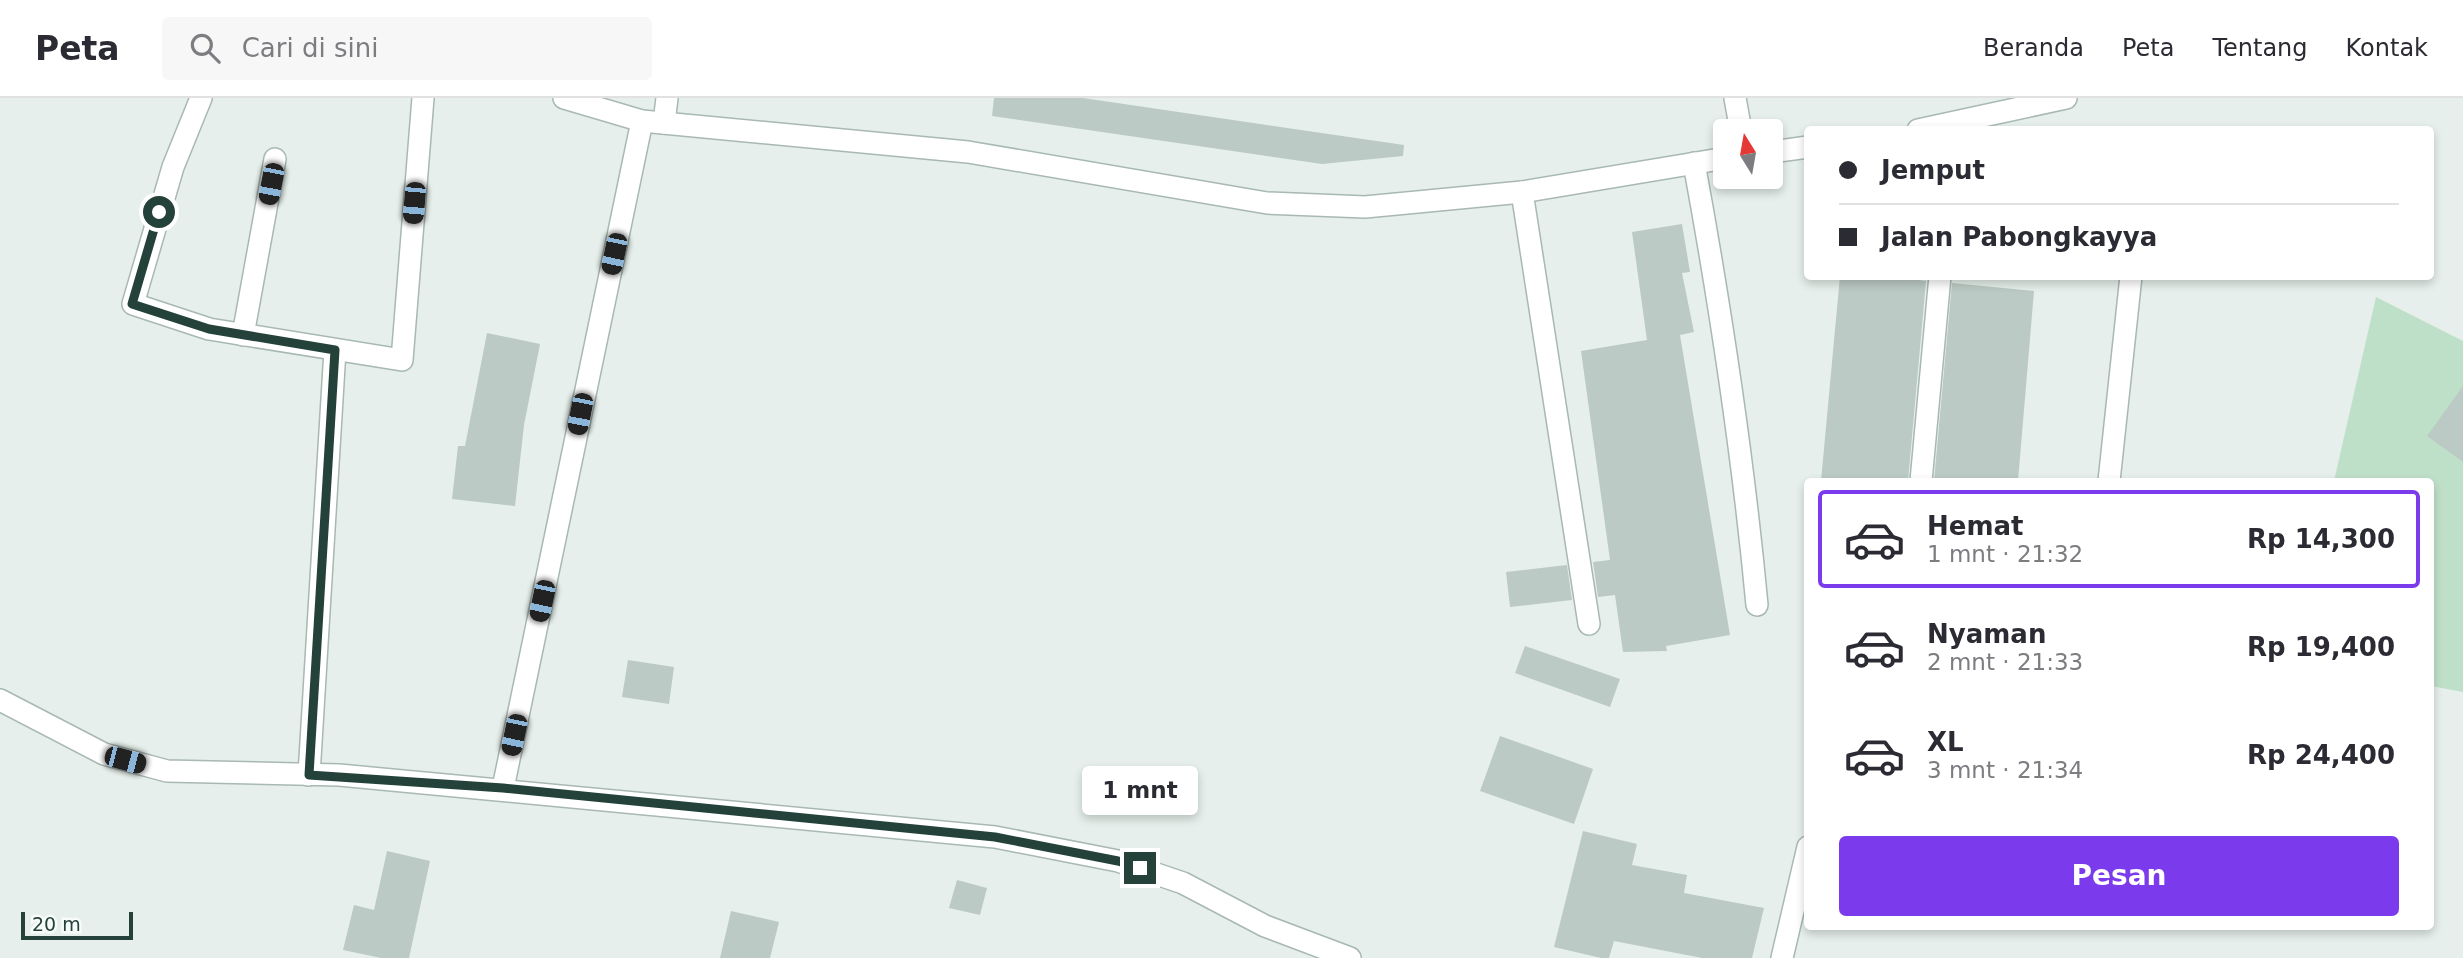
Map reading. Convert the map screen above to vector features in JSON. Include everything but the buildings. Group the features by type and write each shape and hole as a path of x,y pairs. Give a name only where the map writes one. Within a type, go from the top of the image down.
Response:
{"street":[{"path":"201,98 173,167 132,304 209,329 402,360 423,98"},
{"path":"564,98 642,121 968,152 1267,203 1365,207 1522,192 1713,160"},
{"path":"664,123 667,98"},
{"path":"1735,98 1739,119"},
{"path":"1936,126 2066,98"},
{"path":"503,788 642,121"},
{"path":"1783,150 1804,148"},
{"path":"243,335 275,159"},
{"path":"1694,163 1724,325 1741,441 1757,604"},
{"path":"1522,192 1590,624"},
{"path":"1921,478 1940,280"},
{"path":"2109,478 2131,280"},
{"path":"309,775 335,350"},
{"path":"0,699 104,754 167,771 309,775 503,788 995,837 1118,861 1183,883 1265,926 1350,958"},
{"path":"1782,958 1804,864"}],"green space":[{"path":"2376,297 2463,341 2463,692 2434,687 2434,478 2335,478"}],"route":[{"path":"159,212 132,304 209,329 335,350 309,775 503,788 995,837 1118,861 1140,868"}]}
